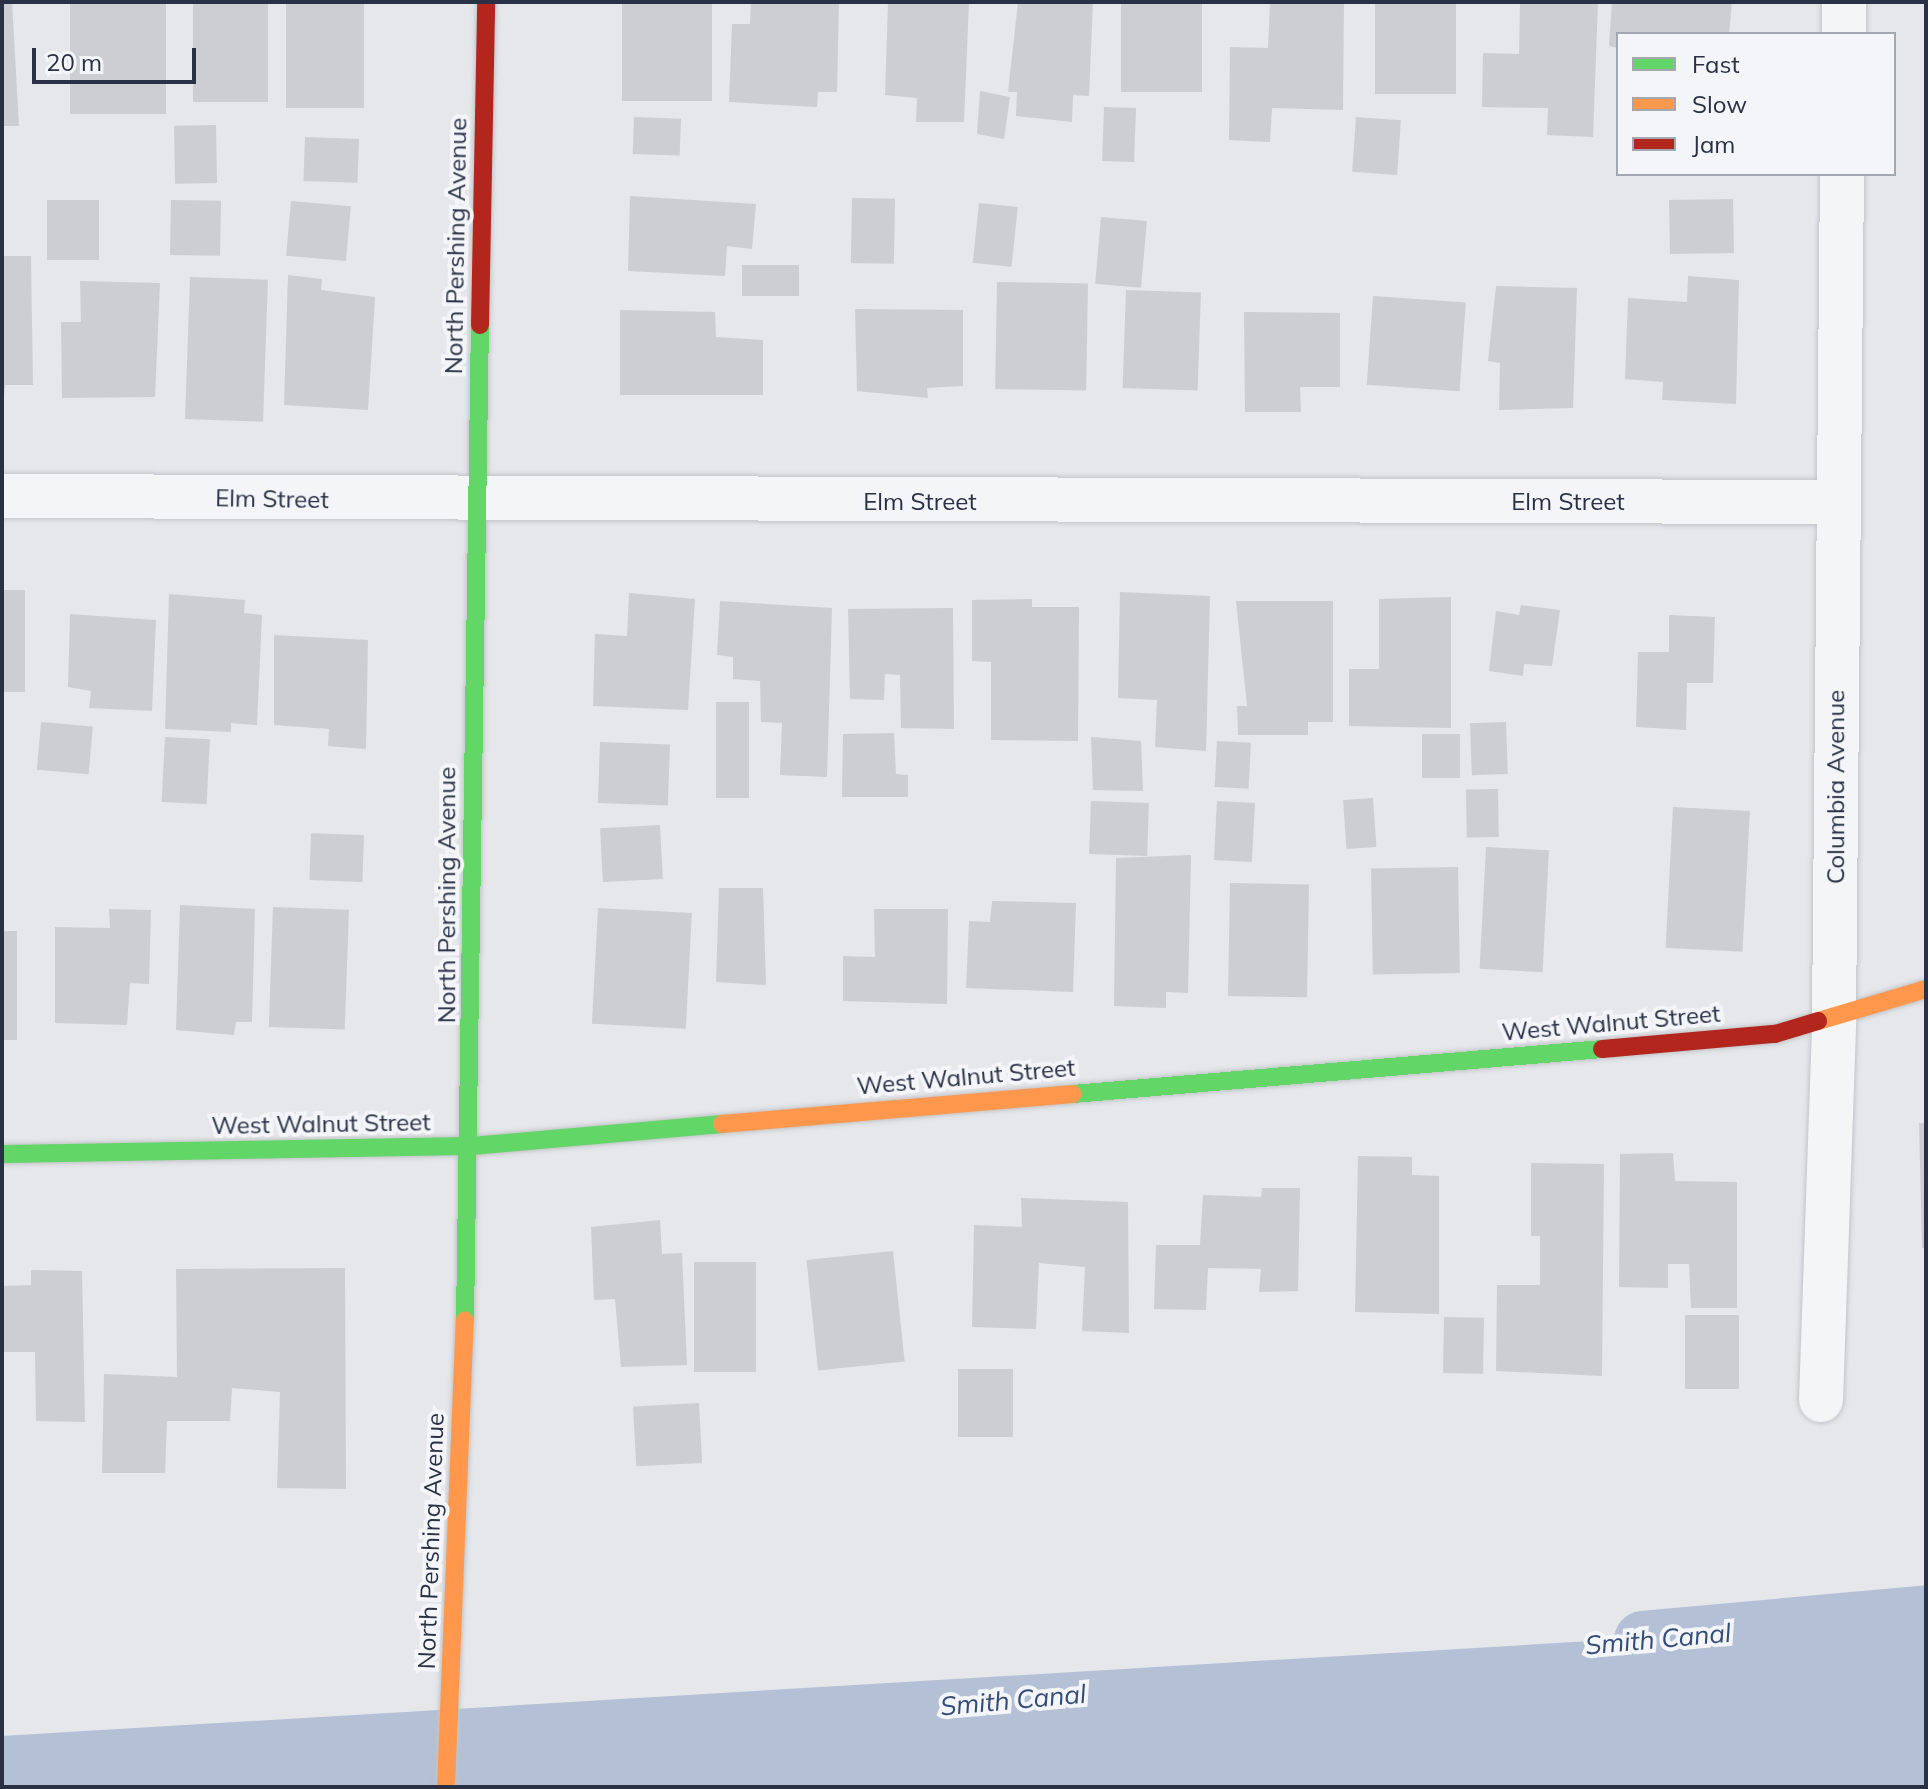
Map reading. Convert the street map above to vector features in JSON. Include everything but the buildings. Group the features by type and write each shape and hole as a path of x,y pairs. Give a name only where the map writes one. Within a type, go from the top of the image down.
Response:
{"street":[{"name":"North Pershing Avenue","path":"446,1787 472,1146 474,501 486,2"},
{"path":"1844,2 1844,32"},
{"name":"Columbia Avenue","path":"1821,1400 1834,1020 1842,176"},
{"name":"Elm Street","path":"2,496 474,501 1838,502"},
{"name":"West Walnut Street","path":"2,1154 472,1146 1775,1034 1834,1020 1926,989"}],"water":[{"path":"1926,1621 1926,1787 2,1787 2,1736"}],"waterway":[{"name":"Smith Canal","path":"1643,1640 1926,1614"}],"traffic: fast":[{"path":"465,1320 480,325"},
{"path":"1073,1094 1602,1049"},
{"path":"2,1154 472,1146 722,1124"}],"traffic: slow":[{"path":"1818,1021 1926,989"},
{"path":"722,1124 1073,1094"},
{"path":"446,1787 465,1320"}],"traffic: jam":[{"path":"480,325 486,2"},
{"path":"1602,1049 1775,1034 1818,1021"}]}
